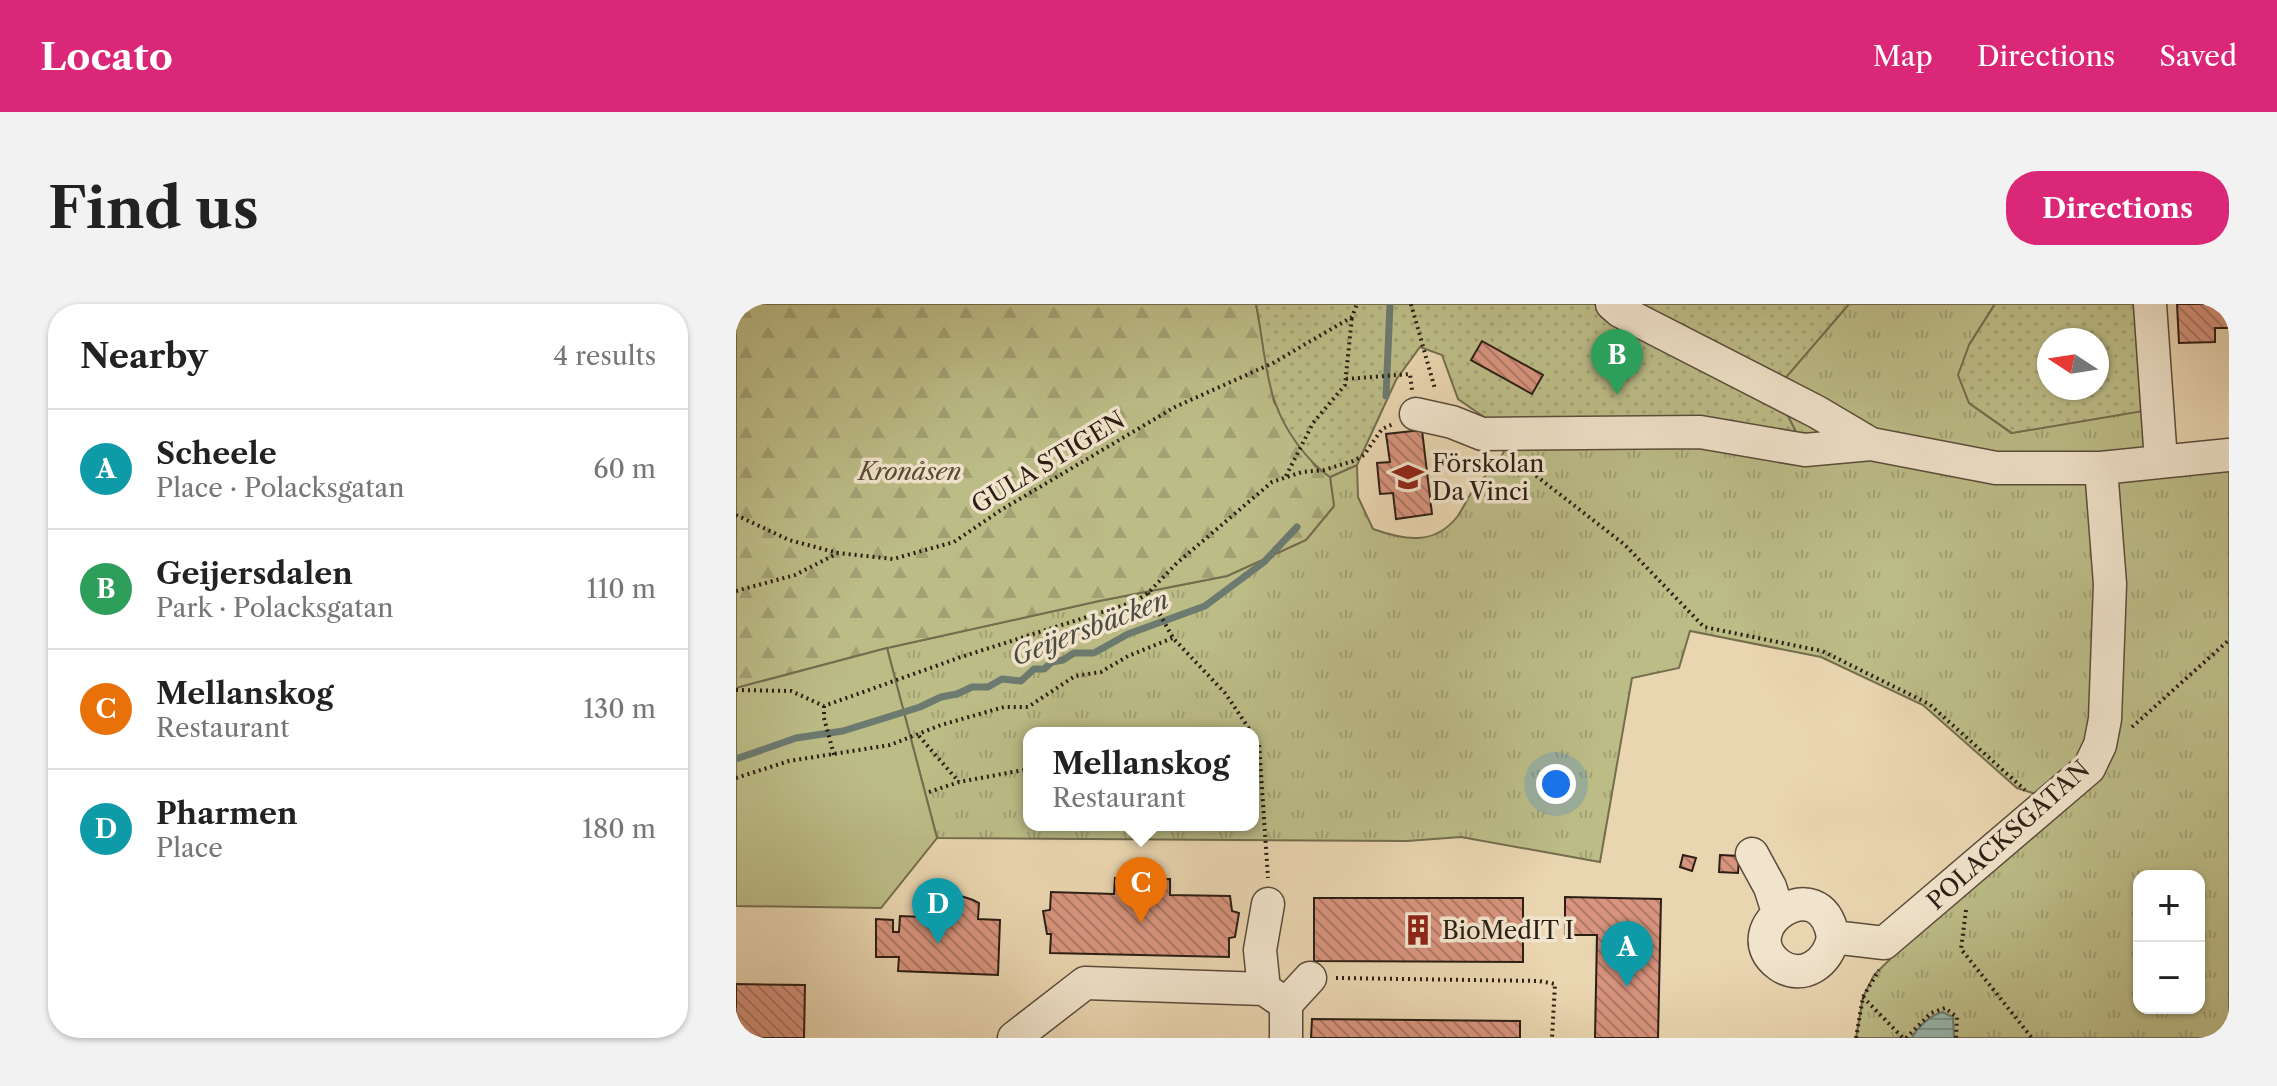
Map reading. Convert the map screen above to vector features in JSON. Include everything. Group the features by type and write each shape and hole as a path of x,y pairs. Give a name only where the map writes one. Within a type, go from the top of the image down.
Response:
{"street":[{"path":"1612,304 1620,311 1817,412 1871,444"},
{"path":"2150,304 2161,461"},
{"path":"1426,402 1452,422 1482,434 1700,432 1805,450 1871,444 1996,468 2101,468 2229,455"},
{"name":"POLACKSGATAN","path":"1833,937 1884,943 2089,768 2100,745 2105,719 2110,584 2101,468"},
{"path":"1752,854 1770,887 1778,912"},
{"path":"1268,904 1260,950 1286,1038"},
{"path":"1800,904 1821,912 1831,926 1833,937 1831,949 1821,963 1807,971 1789,970 1774,960 1768,951 1766,938 1770,922 1778,912 1800,904"},
{"path":"1014,1038 1085,983 1275,996 1310,978"}],"path":[{"path":"1286,477 1313,423 1345,385 1352,317 1357,304"},
{"path":"736,690 791,691 824,706 990,647 1134,602 1272,482 1353,461 1364,455 1382,429 1426,402 1411,304"},
{"name":"GULA STIGEN","path":"736,515 789,540 838,553 893,559 954,542 1001,510 1175,407 1273,363 1352,317"},
{"path":"1346,379 1403,374"},
{"path":"1482,434 1625,545 1704,627 1822,651 1929,704 2020,783 2040,809"},
{"path":"736,591 795,575 838,553"},
{"path":"1148,593 1173,638 1225,693 1247,727"},
{"path":"736,778 789,761 890,745 941,725 1004,707 1028,707 1075,676 1101,672 1128,656 1173,638"},
{"path":"2129,734 2133,725 2229,640"},
{"path":"824,706 834,755"},
{"path":"919,736 959,782"},
{"path":"1259,744 1268,904"},
{"path":"929,792 959,782 1023,770"},
{"path":"1967,903 1961,949 2032,1038"},
{"path":"1310,978 1539,981 1555,984 1552,1038"},
{"path":"1863,997 1904,1038 1931,1013 1945,1008 1957,1017 1956,1038"}],"green space":[{"name":"Kronåsen","path":"736,304 1256,304 1274,402 1315,466 1330,477 1334,506 1306,540 1227,576 887,648 736,688"},
{"path":"1256,304 1849,304 1775,390 1805,450 1510,435 1458,399 1442,355 1420,347 1396,380 1357,465 1330,477 1305,453 1279,413 1269,380"},
{"path":"1849,304 1995,304 1969,345 1969,403 2011,433 2157,408 2162,460 2229,455 2229,1038 1856,1038 1863,997 1874,975 2052,799 2017,788 1923,705 1821,657 1690,631 1679,668 1632,678 1600,862 1461,837 1407,841 937,838 887,648 1227,576 1306,540 1334,506 1330,477 1357,465 1358,497 1373,529 1407,538 1439,533 1457,517 1473,490 1499,460 1510,435 1804,449 1775,390"},
{"path":"1995,304 2163,304 2167,407 2012,433 1969,403 1958,375 1969,345"},
{"path":"887,648 937,838 881,908 736,906 736,688"}],"water":[{"path":"1942,1012 1953,1017 1954,1038 1912,1038 1924,1022"}],"building":[{"path":"2177,304 2229,304 2229,328 2215,328 2215,342 2179,343"},
{"path":"1482,341 1543,375 1532,394 1471,360"},
{"path":"1422,430 1432,514 1396,519 1393,493 1380,494 1377,463 1390,462 1386,434"},
{"path":"1683,855 1696,858 1692,871 1680,867"},
{"path":"1720,855 1739,856 1738,873 1719,872"},
{"path":"1115,878 1170,879 1170,895 1230,896 1232,911 1239,913 1235,937 1229,938 1229,957 1050,953 1051,934 1047,934 1043,911 1050,910 1051,892 1114,894"},
{"path":"941,895 973,900 979,903 978,919 1000,920 998,975 898,971 899,957 876,957 876,919 893,920 893,932 899,932 900,916 924,917 925,900"},
{"path":"1565,897 1661,899 1658,1038 1595,1038 1597,935 1565,935"},
{"name":"BioMedIT I","path":"1314,898 1523,898 1523,962 1314,961"},
{"path":"736,984 805,985 804,1038 736,1038"},
{"path":"1312,1019 1520,1021 1520,1038 1311,1038"}],"waterway":[{"name":"Geijersbäcken","path":"1386,396 1390,304"},
{"name":"Geijersbäcken","path":"736,759 796,738 843,731 972,687 988,687 1002,679 1021,681 1034,669 1044,669 1052,662 1074,653 1094,653 1128,634 1205,606 1264,562 1297,527"}],"place":[{"name":"Geijersdalen","path":"1617,395"},
{"name":"Förskolan Da Vinci","path":"1408,477"},
{"name":"Mellanskog","path":"1141,923"},
{"name":"BioMedIT I","path":"1418,930"},
{"name":"Pharmen","path":"938,944"},
{"name":"Scheele","path":"1627,987"}]}
